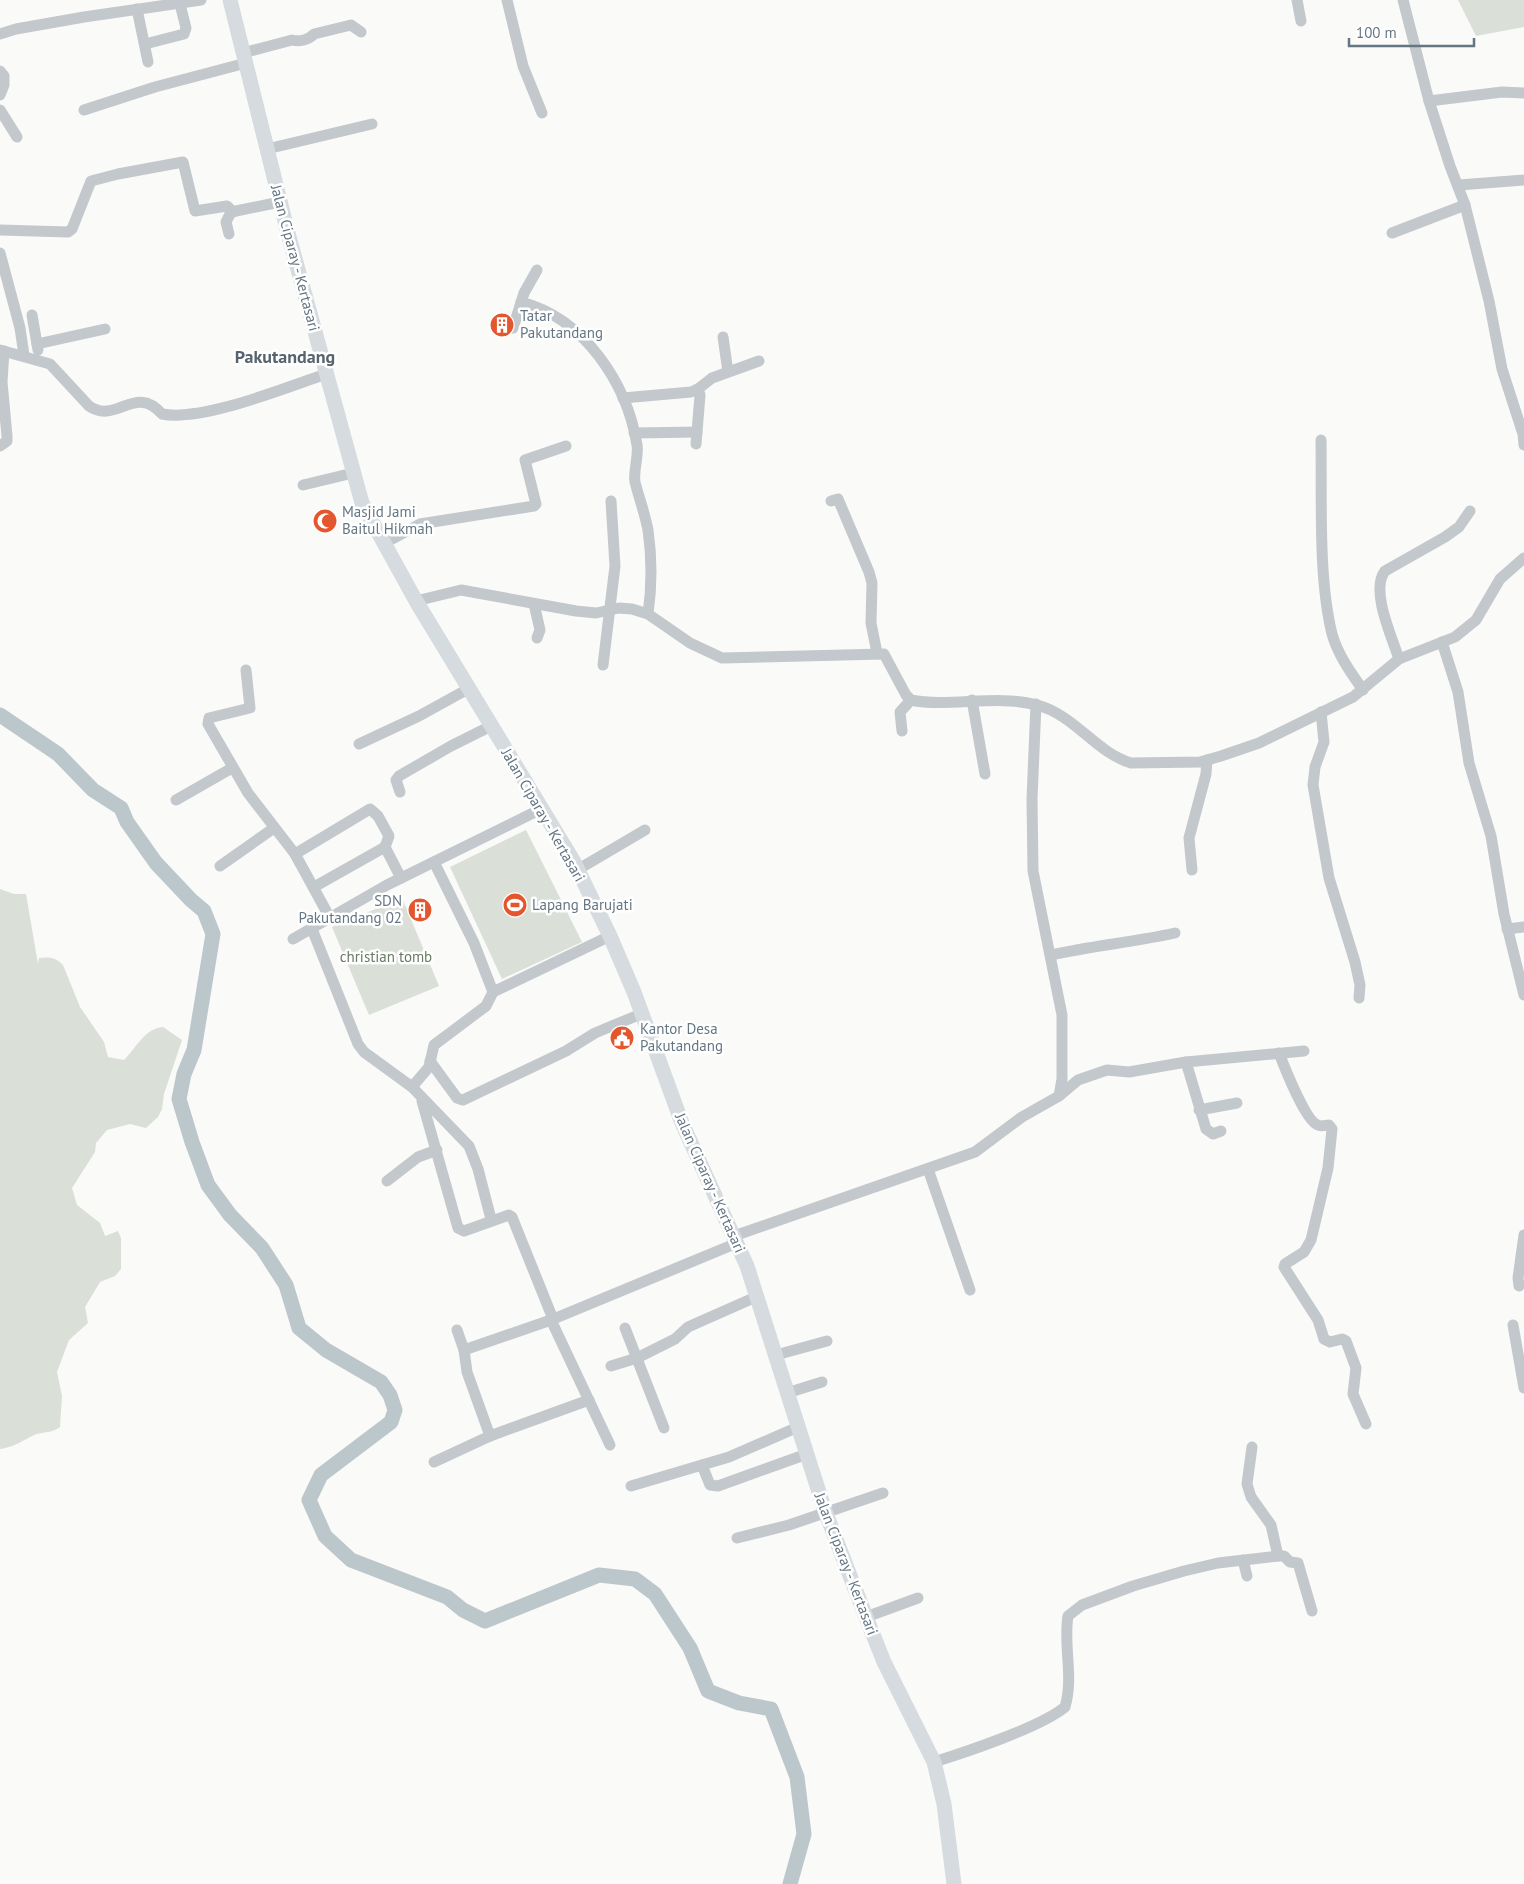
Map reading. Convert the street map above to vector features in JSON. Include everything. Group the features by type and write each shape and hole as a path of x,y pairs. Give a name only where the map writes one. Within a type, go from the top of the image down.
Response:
{"main road":[{"name":"Jalan Ciparay - Kertasari","path":"230,0 280,202 362,503 416,601 578,870 610,936 682,1123 736,1239 758,1296 825,1512 866,1617 884,1662 934,1762 944,1804 954,1884"}],"street":[{"path":"0,34 16,29 200,0"},
{"path":"507,0 523,66 542,113"},
{"path":"1297,0 1301,21"},
{"path":"1403,0 1430,101 1450,166 1465,205 1489,301 1502,369 1523,434 1524,445"},
{"path":"145,44 184,34 186,28 180,4"},
{"path":"137,9 148,62"},
{"path":"84,110 245,58 292,40 297,42 314,34 351,24 361,32"},
{"path":"0,72 4,76 4,85 0,95"},
{"path":"1430,101 1502,92 1524,92"},
{"path":"0,110 17,137"},
{"path":"267,149 372,124"},
{"path":"0,230 68,232 72,229 90,181 183,162 195,210 221,205 227,206 233,212"},
{"path":"1458,185 1524,180"},
{"path":"229,234 226,222 233,212 280,202"},
{"path":"1392,233 1465,205"},
{"path":"0,253 20,328 24,355"},
{"path":"513,328 521,302 537,270"},
{"path":"521,302 545,309 593,348 606,365 623,398 638,446 635,481 648,530 652,566 648,614"},
{"path":"32,315 40,359"},
{"path":"37,344 105,329"},
{"path":"723,337 728,372"},
{"path":"0,446 7,441 2,382 2,350 40,359 50,364 58,370 89,406 96,411 105,412 144,401 154,405 162,414 190,415 253,399 326,374"},
{"path":"623,398 698,389 712,378 759,361"},
{"path":"634,433 697,438 700,395 698,389"},
{"path":"1321,440 1324,566 1332,634 1344,662 1363,690"},
{"path":"383,544 420,524 534,506 536,504 525,460 566,446"},
{"path":"303,485 353,473"},
{"path":"831,501 838,499 869,572 872,582 871,624 877,653"},
{"path":"604,665 615,566 611,501"},
{"path":"1400,659 1379,593 1380,576 1385,570 1445,538 1459,527 1470,511"},
{"path":"416,601 461,590 576,611 611,611 619,608 648,614 690,643 722,658 856,656 877,653 886,656 906,695 911,700 972,700 1036,704 1051,709 1070,721 1109,753 1120,759 1131,762 1200,762 1259,743 1363,690 1400,659 1455,637 1476,620 1500,578 1524,558"},
{"path":"534,604 540,630 537,638"},
{"path":"1442,642 1461,704 1468,763 1493,845 1507,928 1524,995"},
{"path":"246,670 250,708 219,714 209,718 208,724 232,768 274,828 295,854 330,918"},
{"path":"359,744 419,716 468,689"},
{"path":"902,731 900,712 911,700"},
{"path":"972,700 985,774"},
{"path":"1036,704 1032,799 1033,871 1062,1015 1062,1079 1059,1096"},
{"path":"1321,712 1324,742 1315,767 1313,785 1329,878 1355,962 1360,985 1359,998"},
{"path":"400,792 396,780 399,776 451,746 491,726"},
{"path":"1192,870 1190,838 1206,774 1207,760"},
{"path":"176,800 232,768"},
{"path":"295,854 370,809 378,816 390,836 385,847 314,886"},
{"path":"293,939 401,878 541,809"},
{"path":"220,866 274,828"},
{"path":"578,870 645,830"},
{"path":"385,847 401,878"},
{"path":"434,862 474,943 493,992"},
{"path":"1507,928 1524,927"},
{"path":"312,929 358,1044 364,1052 412,1087 469,1146 478,1169 491,1220"},
{"path":"1051,955 1175,932"},
{"path":"412,1087 429,1067 434,1045 486,1006 493,992 610,936"},
{"path":"430,1061 457,1098 463,1100 566,1051 595,1033 641,1014"},
{"path":"464,1350 552,1319 736,1239 976,1152 1022,1117 1059,1096 1078,1080 1107,1070 1129,1072 1186,1062 1304,1050"},
{"path":"1279,1053 1289,1080 1313,1122 1320,1126 1329,1125 1332,1129 1328,1168 1311,1240 1304,1252 1285,1264 1284,1267 1318,1320 1324,1339 1330,1342 1342,1339 1346,1341 1356,1368 1353,1394 1366,1424"},
{"path":"1186,1062 1199,1110 1209,1132 1221,1131"},
{"path":"421,1097 458,1228 464,1231 509,1215 515,1221 552,1319 610,1445"},
{"path":"1199,1110 1237,1103"},
{"path":"387,1181 418,1156 437,1150"},
{"path":"928,1169 970,1290"},
{"path":"1519,1286 1518,1278 1524,1235"},
{"path":"611,1366 637,1358 674,1339 688,1327 758,1296"},
{"path":"1513,1325 1524,1388"},
{"path":"625,1328 664,1428"},
{"path":"457,1330 464,1350 467,1372 490,1436"},
{"path":"776,1355 827,1341"},
{"path":"787,1393 822,1382"},
{"path":"434,1462 490,1436 589,1400"},
{"path":"632,1486 736,1454 798,1427"},
{"path":"1252,1447 1247,1484 1251,1497 1271,1525 1278,1556"},
{"path":"702,1465 710,1485 718,1486 807,1454"},
{"path":"737,1538 789,1526 884,1493"},
{"path":"934,1762 1006,1736 1046,1719 1066,1707 1070,1665 1067,1621 1068,1616 1082,1605 1133,1586 1184,1571 1243,1560 1284,1556 1290,1562 1298,1562 1312,1611"},
{"path":"1243,1560 1247,1576"},
{"path":"866,1617 918,1598"}],"green space":[{"path":"1458,0 1524,0 1524,27 1476,36"},
{"name":"Lapang Barujati","path":"526,830 582,942 502,979 450,867"},
{"path":"0,889 14,894 26,894 38,964 39,958 49,958 57,960 63,965 80,1007 104,1042 108,1057 124,1060 141,1039 157,1028 163,1027 182,1040 158,1117 146,1128 130,1124 107,1130 96,1143 95,1152 72,1188 77,1205 100,1223 105,1236 118,1231 121,1238 121,1269 115,1276 100,1282 85,1307 88,1323 69,1340 57,1372 62,1396 60,1427 37,1434 16,1445 0,1449"},
{"name":"christian tomb","path":"402,898 439,986 369,1015 332,927"}],"waterway":[{"path":"0,715 58,754 93,790 121,808 127,822 156,863 204,911 213,934 194,1050 184,1074 179,1099 208,1185 230,1215 262,1248 286,1285 299,1328 326,1350 381,1382 390,1395 395,1410 391,1422 321,1475 309,1500 325,1536 351,1560 447,1597 463,1610 485,1621 599,1575 635,1579 655,1594 690,1648 708,1691 739,1703 771,1709 797,1777 804,1834 790,1884"}],"place":[{"name":"Tatar Pakutandang","path":"502,325"},
{"name":"Masjid Jami Baitul Hikmah","path":"325,521"},
{"name":"Lapang Barujati","path":"515,905"},
{"name":"SDN Pakutandang 02","path":"420,910"},
{"name":"Kantor Desa Pakutandang","path":"622,1038"}],"district":[{"name":"Pakutandang","path":"285,357"}]}
